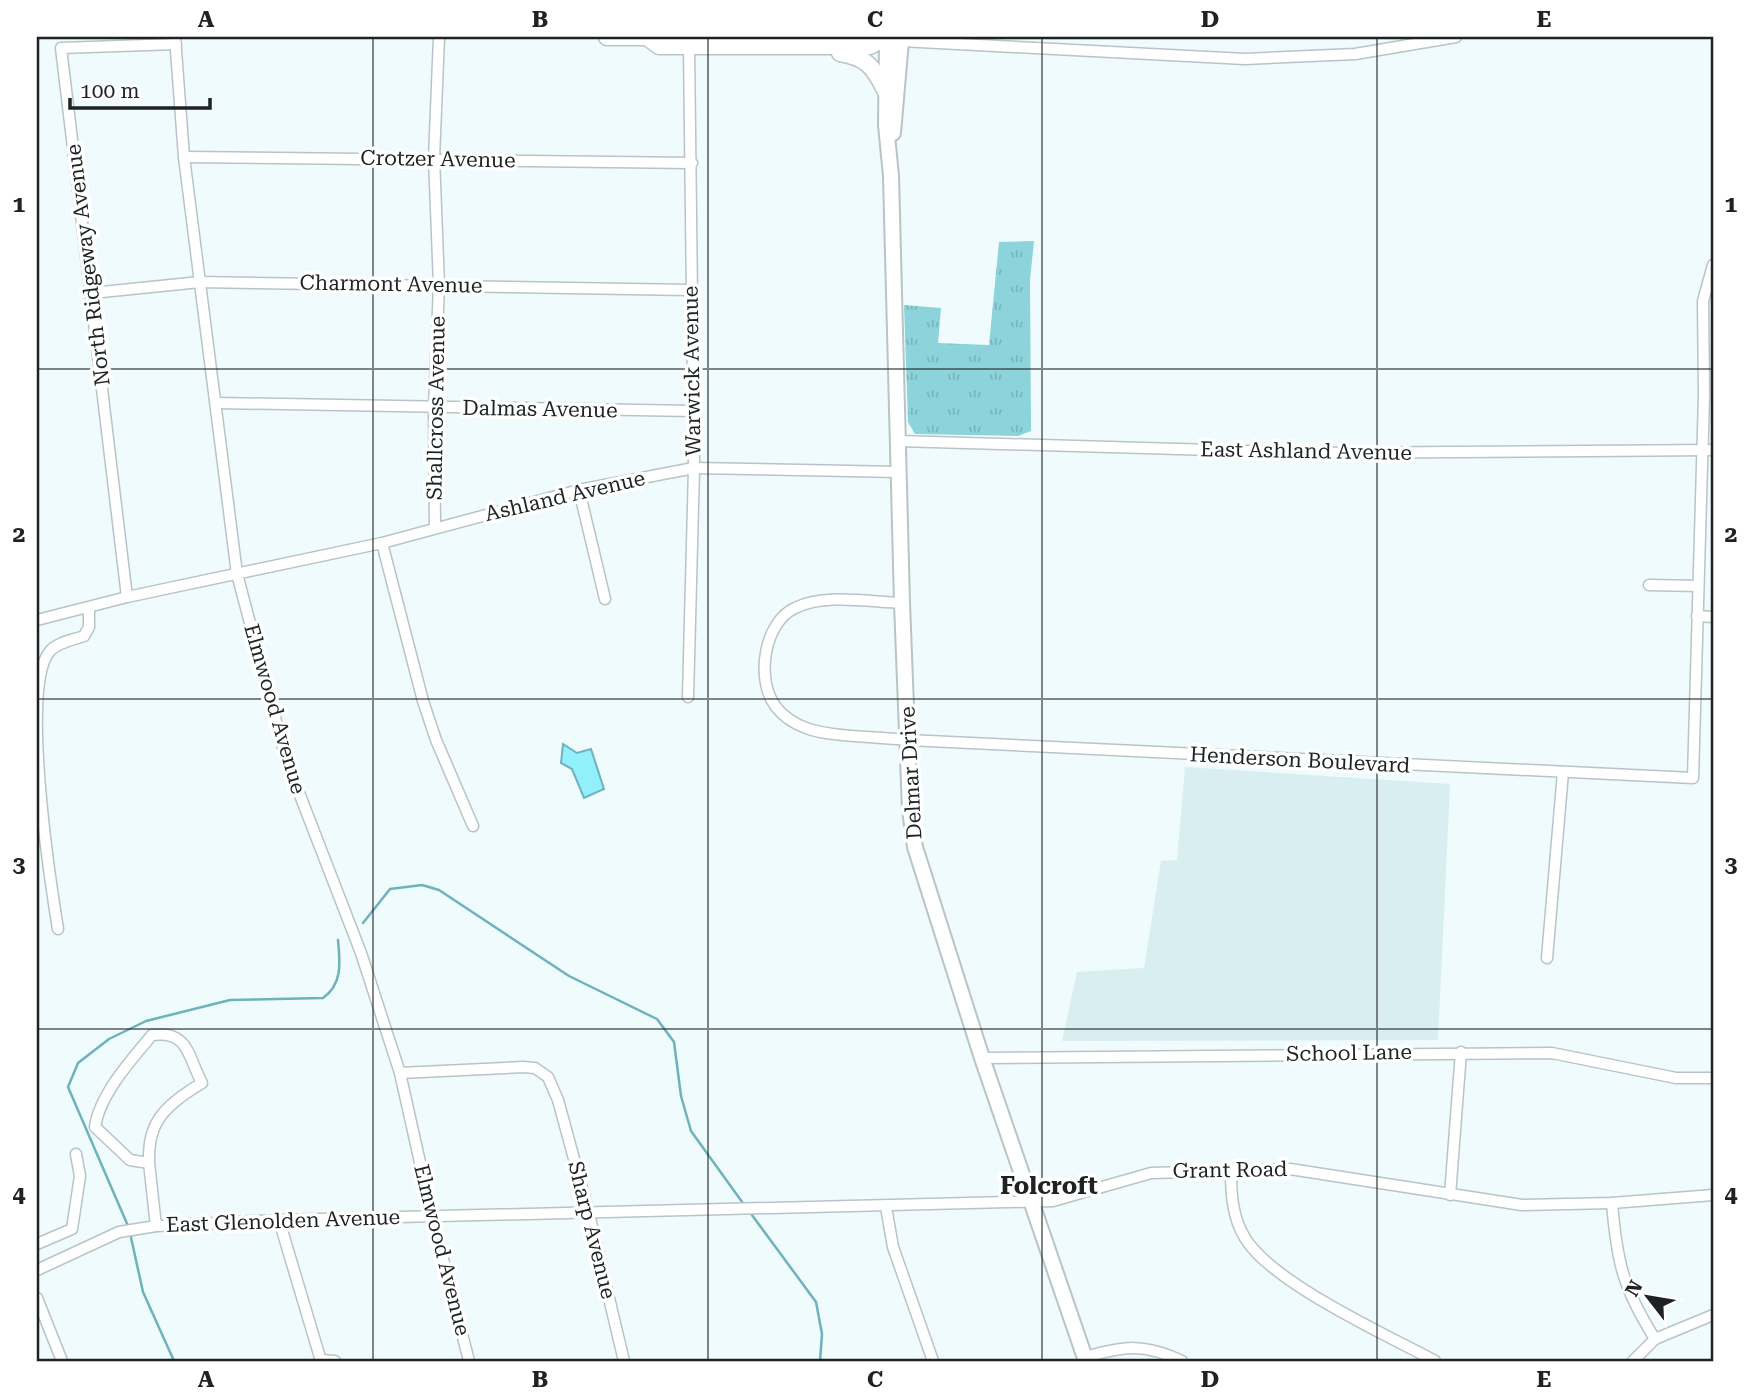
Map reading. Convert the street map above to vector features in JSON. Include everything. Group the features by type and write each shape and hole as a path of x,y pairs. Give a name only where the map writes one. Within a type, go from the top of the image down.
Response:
{"main road":[{"path":"607,37 648,37 659,46 870,46 888,39"},
{"path":"811,47 864,58 876,71 885,90"}],"street":[{"name":"Shallcross Avenue","path":"435,527 434,407 439,285 434,158 439,37"},
{"path":"888,39 1245,59 1355,54 1456,37"},
{"name":"Delmar Drive","path":"888,39 885,90 890,156"},
{"name":"Delmar Drive","path":"888,39 901,603 915,847 982,1058 1086,1359"},
{"name":"Elmwood Avenue","path":"175,40 184,157 218,403 237,573 286,759 361,953 400,1073 432,1216 469,1361"},
{"name":"North Ridgeway Avenue","path":"127,597 61,48 175,40"},
{"name":"Warwick Avenue","path":"688,697 694,468 689,46"},
{"name":"Crotzer Avenue","path":"184,157 692,163"},
{"path":"1713,265 1703,300 1704,365 1697,616 1713,617"},
{"name":"Charmont Avenue","path":"92,293 200,282 690,290"},
{"name":"Dalmas Avenue","path":"218,403 694,411"},
{"name":"East Ashland Avenue","path":"898,441 1318,453 1713,450"},
{"name":"Ashland Avenue","path":"237,573 382,543 579,490 694,468 899,472"},
{"path":"579,490 605,600"},
{"path":"382,543 428,715 473,826"},
{"path":"37,621 127,597 237,573"},
{"path":"1649,585 1698,586"},
{"name":"Henderson Boulevard","path":"901,603 813,601 792,609 768,639 766,684 775,706 788,718 808,729 908,740 1693,778 1697,616"},
{"path":"58,929 38,782 40,670 49,652 58,645 84,636 89,627 89,608"},
{"path":"1547,958 1563,772"},
{"path":"149,1163 130,1160 95,1127 97,1112 152,1035 167,1033 177,1036 188,1050 202,1083 179,1096 157,1121 146,1146 149,1163 151,1227"},
{"path":"1450,1195 1456,1151 1461,1052"},
{"name":"School Lane","path":"982,1058 1552,1053 1676,1078 1713,1078"},
{"name":"Sharp Avenue","path":"400,1073 535,1068 548,1077 558,1100 589,1214 624,1361"},
{"path":"37,1244 72,1229 80,1176 76,1154"},
{"name":"Grant Road","path":"748,1209 1053,1201 1151,1173 1290,1169 1334,1173 1450,1195 1522,1205 1612,1203 1713,1195"},
{"path":"1231,1170 1234,1212 1245,1238 1266,1264 1373,1329 1435,1361"},
{"path":"1612,1203 1620,1273 1633,1303 1655,1339"},
{"path":"886,1207 893,1247 933,1361"},
{"name":"East Glenolden Avenue","path":"37,1270 119,1232 151,1227 279,1220 748,1209"},
{"path":"279,1220 321,1360 335,1361"},
{"path":"37,1298 62,1361"},
{"path":"1633,1361 1655,1339 1713,1315"},
{"path":"1086,1359 1136,1346 1160,1350 1182,1361"}],"shaded area":[{"path":"563,744 577,753 591,749 604,789 584,798 572,769 561,763"},
{"path":"1185,767 1450,784 1438,1040 1062,1041 1077,972 1144,968 1161,861 1177,860"}],"green space":[{"path":"1034,241 1030,280 1031,431 1018,436 915,434 908,422 904,305 941,308 938,343 989,345 999,242"}],"waterway":[{"path":"363,923 390,889 422,885 439,890 569,976 657,1019 674,1042 681,1096 691,1131 745,1206"},
{"path":"128,1226 68,1087 78,1063 109,1039 146,1021 230,1000 323,998 334,986 339,972 338,940"},
{"path":"749,1211 816,1302 822,1334 820,1361"},
{"path":"130,1233 143,1292 174,1361"}],"district":[{"name":"Folcroft","path":"1049,1186"}]}
